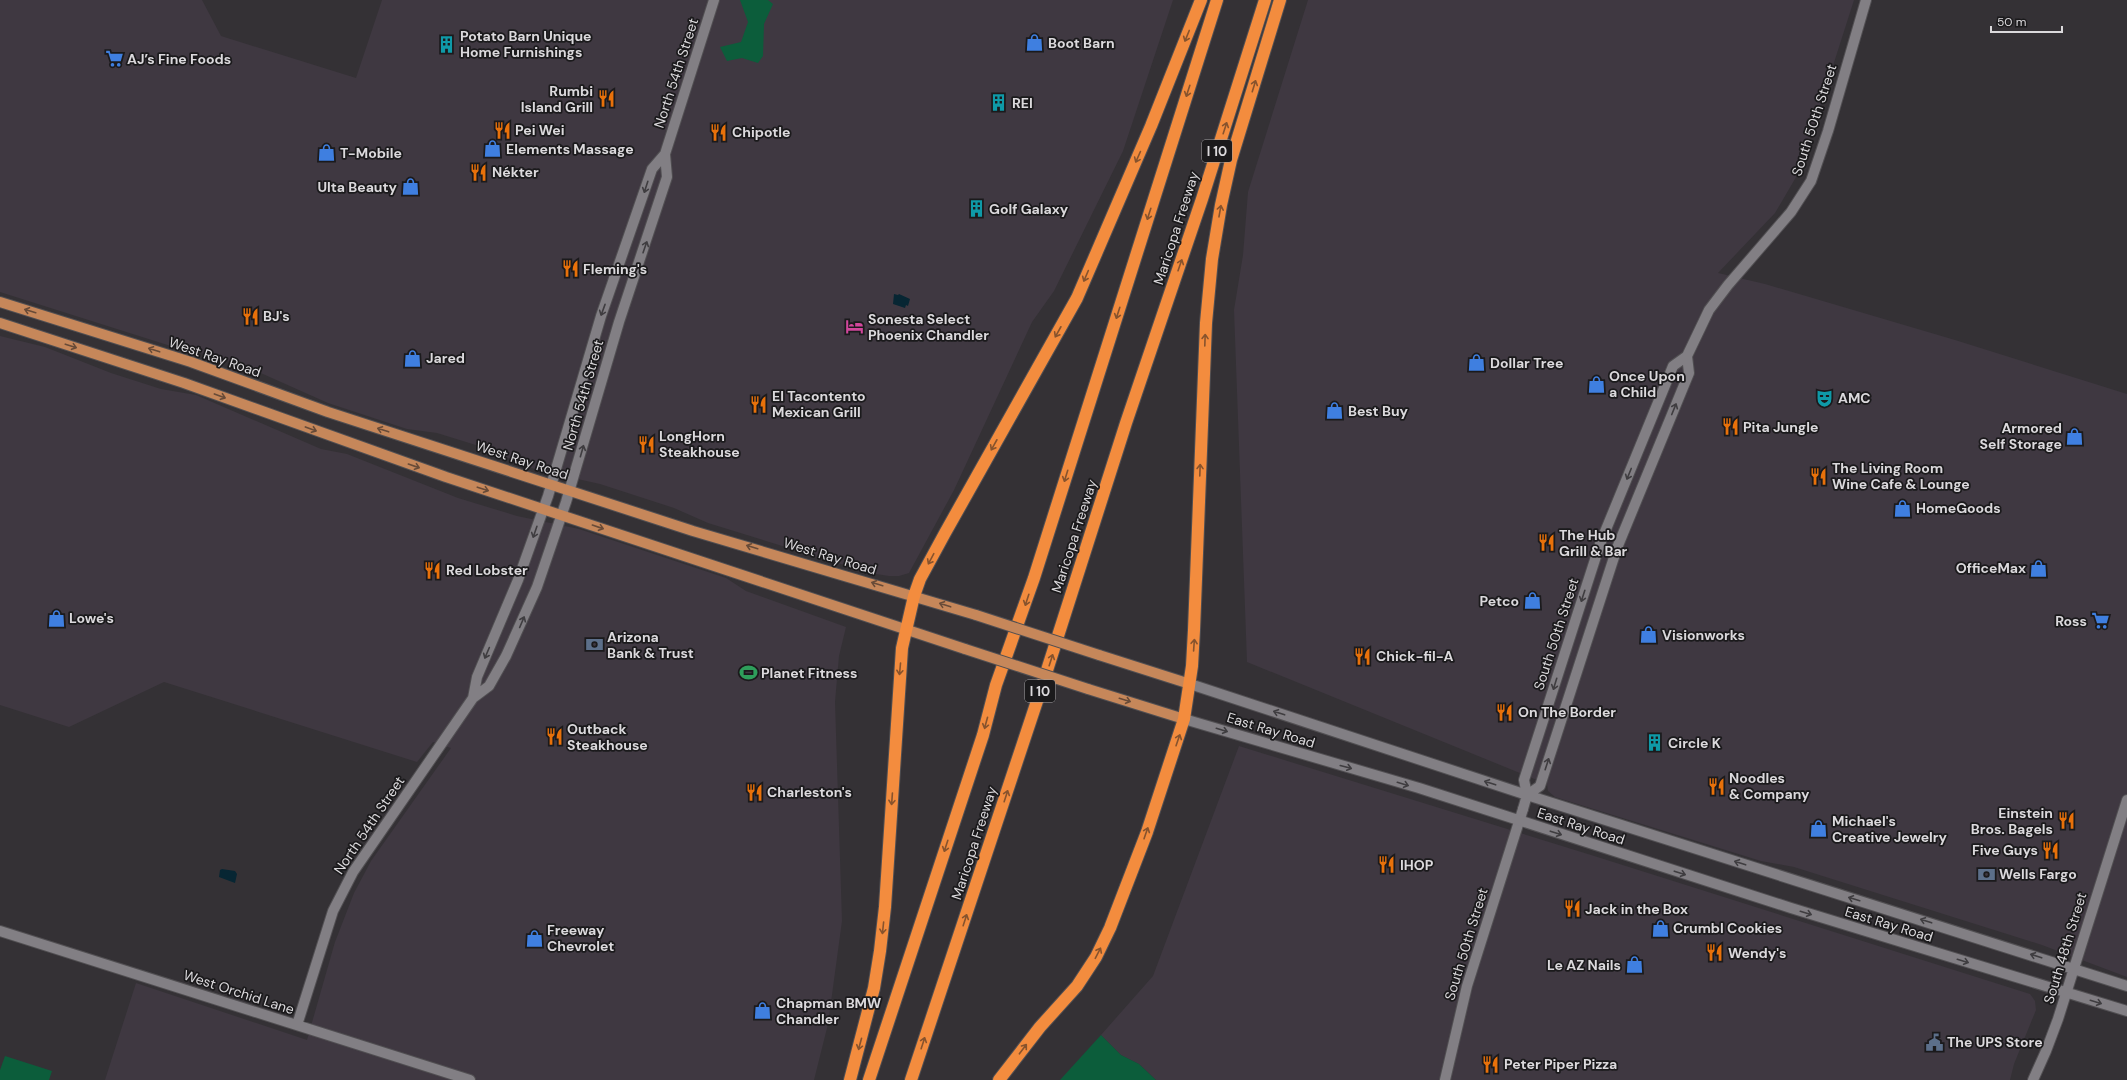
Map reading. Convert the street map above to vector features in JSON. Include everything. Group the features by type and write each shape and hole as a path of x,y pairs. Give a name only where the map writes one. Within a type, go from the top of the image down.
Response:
{"highway":[{"path":"850,1080 874,988 880,951 885,907 900,674 906,630 914,596 920,579 945,533 1076,298 1151,126 1201,0"},
{"name":"Maricopa Freeway","path":"869,1080 980,743 996,685 1034,578 1217,0"},
{"name":"Maricopa Freeway","path":"911,1080 1039,696 1126,423 1202,199 1265,0"},
{"path":"1000,1080 1040,1027 1077,986 1096,957 1122,901 1166,776 1184,719 1190,684 1194,630 1206,323 1212,259 1221,204 1231,160 1280,0"}],"main road":[{"name":"West Ray Road","path":"0,302 191,362 328,412 693,531 914,596 1037,635"},
{"path":"0,323 184,383 446,477 906,630"},
{"name":"East Ray Road","path":"906,630 1184,719"},
{"name":"East Ray Road","path":"1037,635 1190,684"}],"street":[{"name":"North 54th Street","path":"297,1025 333,911 353,872 473,698 489,686 515,639 537,587 570,490 619,322 667,177 665,154 714,0"},
{"name":"South 50th Street","path":"1446,1080 1467,986 1527,795 1524,780 1600,544 1673,366 1687,356 1709,310 1728,284 1786,218 1811,181 1828,131 1866,0"},
{"name":"North 54th Street","path":"473,698 477,677 518,580 543,508 601,316 652,169 665,154"},
{"name":"South 50th Street","path":"1527,795 1540,786 1617,548 1689,373 1687,356"},
{"name":"East Ray Road","path":"1190,684 1527,795 2127,986"},
{"name":"East Ray Road","path":"1184,719 1413,787 1791,908 2127,1012"},
{"name":"South 48th Street","path":"2033,1080 2046,1051 2066,992 2127,800"},
{"name":"West Orchid Lane","path":"0,931 470,1080"}],"shaded area":[{"path":"0,0 202,0 221,36 356,78 382,0 1173,0 1123,151 1054,291 1032,322 954,490 909,573 899,576 889,576 870,573 708,523 674,508 600,484 537,470 479,446 437,433 407,429 328,403 254,370 215,356 177,348 0,292"},
{"path":"1308,0 1854,0 1799,172 1775,213 1718,273 1765,284 1955,340 2127,394 2127,977 2042,945 1794,867 1761,861 1555,797 1548,791 1547,784 1247,662 1234,310 1243,255 1248,192"},
{"path":"0,336 45,347 111,373 161,389 196,395 321,449 347,454 458,498 517,516 579,529 726,578 746,591 846,627 839,656 835,702 842,921 828,1024 814,1080 105,1080 136,983 307,1040 335,942 354,893 371,861 451,748 433,742 417,762 164,682 69,727 0,705"},
{"path":"1239,746 1591,855 2030,994 2035,1001 2036,1010 2014,1064 2010,1080 1156,1080 1139,1064 1121,1055 1101,1035 1153,976"}],"green space":[{"path":"740,0 768,0 773,4 764,24 763,56 758,63 742,58 727,61 720,47 741,42 748,22"},
{"path":"1101,1035 1121,1055 1139,1064 1156,1080 1060,1080"},
{"path":"5,1056 52,1071 49,1080 0,1080 0,1070"}],"water":[{"path":"894,294 899,294 910,299 908,306 906,305 905,308 893,304"},
{"path":"220,870 235,871 237,874 235,883 219,877"}],"place":[{"name":"Boot Barn","path":"1035,43"},
{"name":"Potato Barn Unique Home Furnishings","path":"447,44"},
{"name":"AJ’s Fine Foods","path":"114,59"},
{"name":"Rumbi Island Grill","path":"606,99"},
{"name":"REI","path":"999,103"},
{"name":"Pei Wei","path":"502,130"},
{"name":"Chipotle","path":"719,132"},
{"name":"Elements Massage","path":"493,149"},
{"name":"T-Mobile","path":"327,153"},
{"name":"Nékter","path":"479,172"},
{"name":"Ulta Beauty","path":"410,187"},
{"name":"Golf Galaxy","path":"976,209"},
{"name":"Fleming's","path":"570,269"},
{"name":"BJ's","path":"250,316"},
{"name":"Sonesta Select Phoenix Chandler","path":"855,327"},
{"name":"Jared","path":"413,358"},
{"name":"Dollar Tree","path":"1477,363"},
{"name":"Once Upon a Child","path":"1596,384"},
{"name":"AMC","path":"1825,398"},
{"name":"El Tacontento Mexican Grill","path":"759,404"},
{"name":"Best Buy","path":"1335,411"},
{"name":"Pita Jungle","path":"1730,427"},
{"name":"Armored Self Storage","path":"2075,436"},
{"name":"LongHorn Steakhouse","path":"646,444"},
{"name":"The Living Room Wine Cafe & Lounge","path":"1819,476"},
{"name":"HomeGoods","path":"1903,508"},
{"name":"The Hub Grill & Bar","path":"1546,543"},
{"name":"OfficeMax","path":"2039,568"},
{"name":"Red Lobster","path":"433,570"},
{"name":"Petco","path":"1532,601"},
{"name":"Lowe's","path":"56,618"},
{"name":"Ross","path":"2100,621"},
{"name":"Visionworks","path":"1649,635"},
{"name":"Arizona Bank & Trust","path":"594,645"},
{"name":"Chick-fil-A","path":"1363,656"},
{"name":"Planet Fitness","path":"748,673"},
{"name":"On The Border","path":"1505,712"},
{"name":"Outback Steakhouse","path":"554,737"},
{"name":"Circle K","path":"1655,743"},
{"name":"Noodles & Company","path":"1716,786"},
{"name":"Charleston's","path":"754,792"},
{"name":"Einstein Bros. Bagels","path":"2066,821"},
{"name":"Michael's Creative Jewelry","path":"1819,829"},
{"name":"Five Guys","path":"2051,850"},
{"name":"IHOP","path":"1387,865"},
{"name":"Wells Fargo","path":"1986,874"},
{"name":"Jack in the Box","path":"1572,909"},
{"name":"Crumbl Cookies","path":"1660,928"},
{"name":"Freeway Chevrolet","path":"534,938"},
{"name":"Wendy's","path":"1715,953"},
{"name":"Le AZ Nails","path":"1634,965"},
{"name":"Chapman BMW Chandler","path":"763,1011"},
{"name":"The UPS Store","path":"1934,1042"},
{"name":"Peter Piper Pizza","path":"1491,1064"}]}
